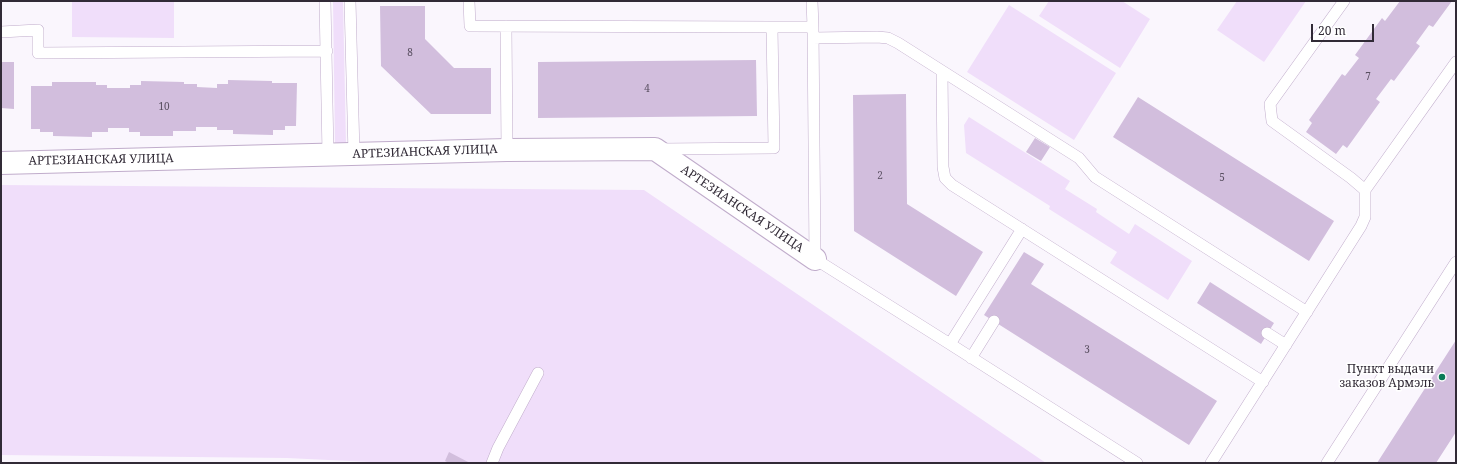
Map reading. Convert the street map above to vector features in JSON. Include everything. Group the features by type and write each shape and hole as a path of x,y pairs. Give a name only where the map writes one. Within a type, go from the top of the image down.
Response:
{"street":[{"name":"АРТЕЗИАНСКАЯ УЛИЦА","path":"1,163 507,150 655,149 815,259"}],"lane":[{"path":"325,1 328,154"},
{"path":"350,1 354,154"},
{"path":"469,1 470,26 772,27 888,38 1079,158 1095,177 1307,312"},
{"path":"812,1 815,259 1136,463"},
{"path":"1344,1 1270,104 1272,121 1351,178 1365,190"},
{"path":"506,26 507,150"},
{"path":"655,149 774,148 772,27"},
{"path":"1,32 38,30 38,54 327,52"},
{"path":"1211,463 1361,226 1365,217 1365,190 1456,62"},
{"path":"942,71 942,167 945,178 952,185 1263,382"},
{"path":"950,344 1022,229"},
{"path":"1327,463 1456,262"},
{"path":"971,358 994,321"},
{"path":"1268,333 1286,345"},
{"path":"492,463 498,448 538,373"}],"shaded area":[{"path":"72,1 174,1 174,38 72,37"},
{"path":"333,1 343,1 346,143 335,143"},
{"path":"1049,1 1122,1 1150,19 1120,68 1039,16"},
{"path":"1237,1 1306,1 1264,62 1217,30"},
{"path":"1009,5 1116,73 1074,140 967,72"},
{"path":"969,117 1070,181 1065,189 1097,209 1096,212 1129,234 1135,224 1192,261 1168,300 1110,263 1117,252 1049,209 1050,206 966,153 964,125"},
{"path":"1,185 644,190 1046,463 391,463 287,458 1,455"}],"building":[{"path":"1400,1 1452,1 1433,27 1429,25 1416,43 1420,46 1394,81 1391,79 1376,99 1380,102 1347,148 1343,145 1336,154 1306,132 1312,123 1309,120 1342,74 1345,76 1359,58 1355,55 1382,18 1385,21"},
{"path":"380,6 425,6 425,39 454,68 491,68 491,114 431,114 381,66"},
{"path":"756,60 757,116 538,118 538,62"},
{"path":"1,62 14,62 14,109 1,108"},
{"path":"228,80 297,83 296,126 285,126 285,130 273,130 273,135 233,134 233,130 217,130 217,127 196,127 196,131 173,131 173,136 140,136 140,132 129,132 129,128 108,128 108,132 92,132 92,137 53,136 53,132 40,132 40,129 31,129 31,86 52,86 52,82 96,82 96,85 107,85 107,88 130,88 130,85 141,85 141,81 184,82 184,84 197,84 197,87 217,88 217,84 228,84"},
{"path":"906,94 907,204 983,252 956,296 854,231 853,95"},
{"path":"1138,97 1334,221 1309,261 1113,137"},
{"path":"1035,138 1050,147 1041,161 1026,152"},
{"path":"1024,252 1044,264 1031,284 1217,401 1189,445 984,315"},
{"path":"1210,282 1274,323 1261,344 1197,303"},
{"path":"1456,340 1456,432 1436,463 1377,463"},
{"path":"449,452 470,463 449,463 445,461"}],"place":[{"name":"Пункт выдачи заказов Армэль","path":"1442,377"}]}
